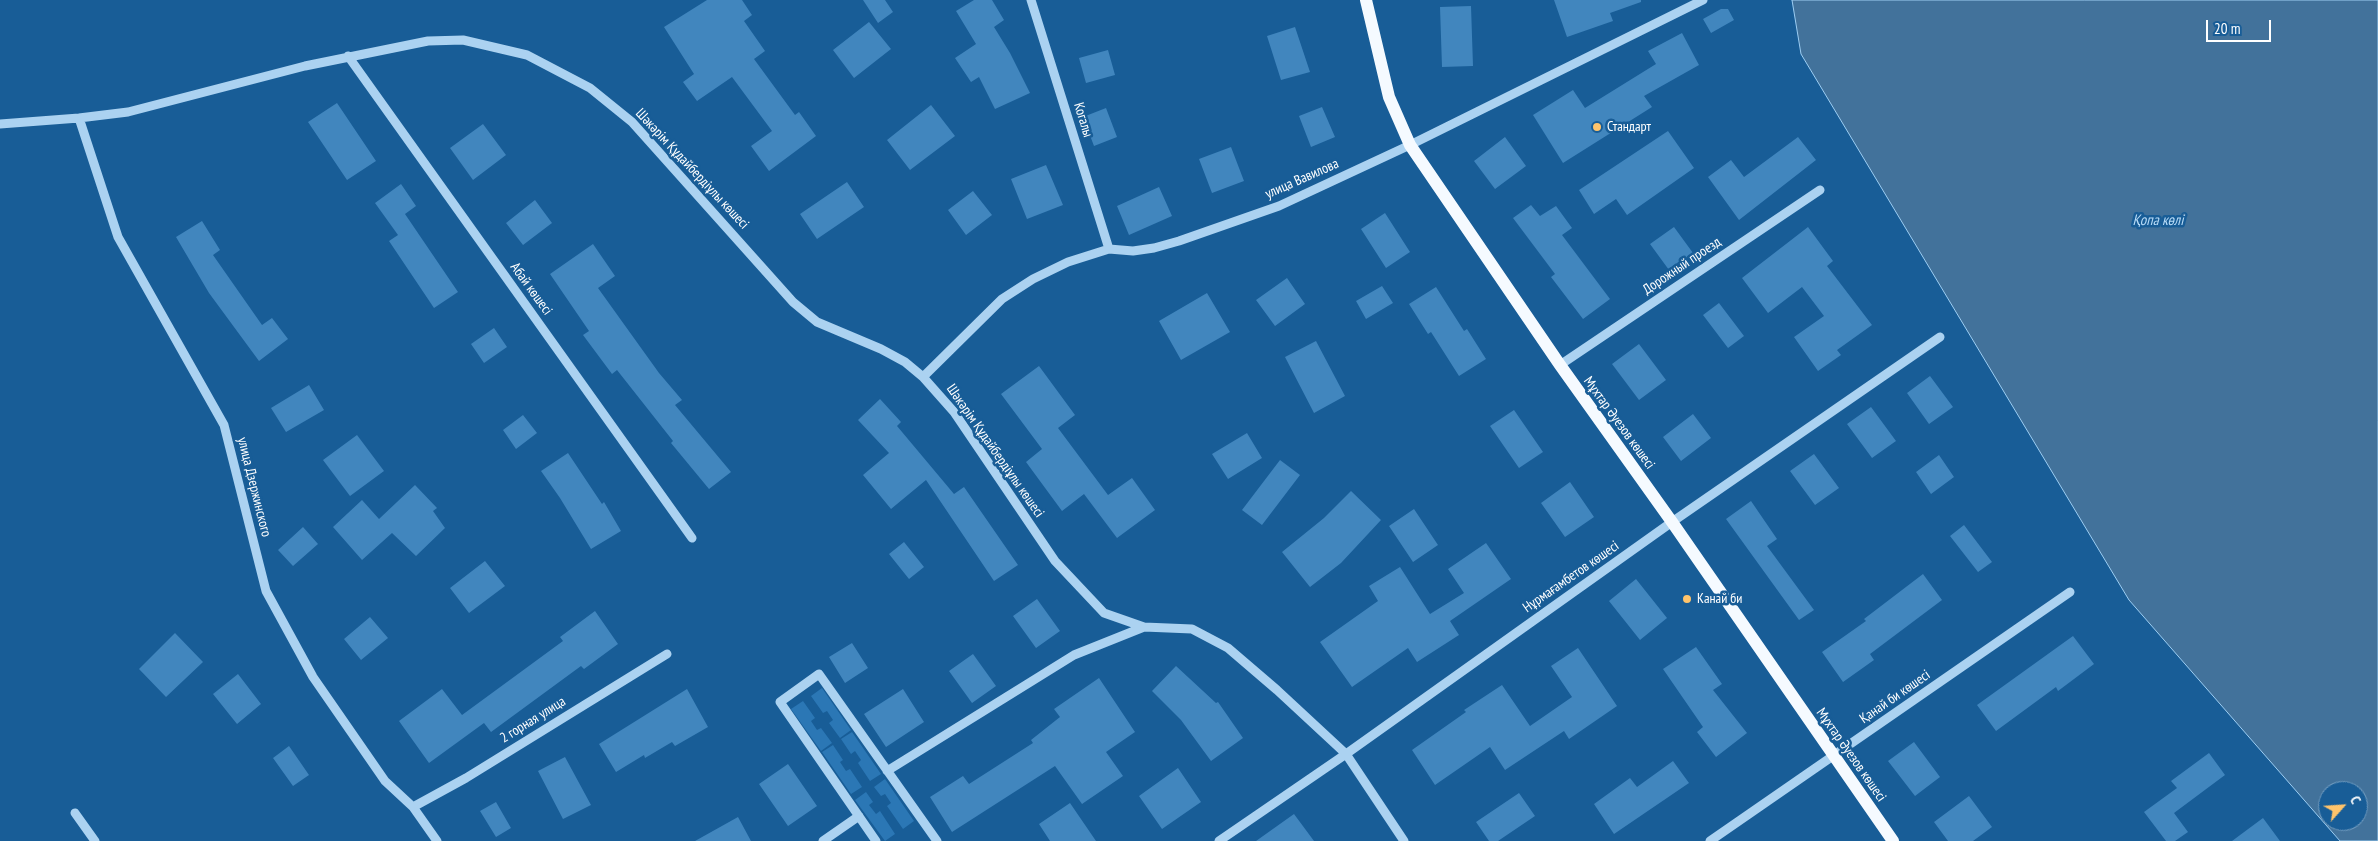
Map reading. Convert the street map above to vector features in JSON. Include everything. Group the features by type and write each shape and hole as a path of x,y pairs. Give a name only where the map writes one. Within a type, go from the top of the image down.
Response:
{"main road":[{"name":"Мұхтар Әуезов көшесі","path":"1366,0 1390,97 1410,145 1560,365 1672,522 1893,841"}],"street":[{"name":"Когалы","path":"1031,0 1109,249"},
{"name":"улица Вавилова","path":"923,377 1002,299 1033,279 1068,262 1109,249 1133,251 1179,241 1279,206 1410,145 1703,0"},
{"name":"Шәкәрім Құдайбердіұлы көшесі","path":"0,124 128,112 222,86 348,56 428,41 464,40 527,55 590,88 632,122 793,302 817,322 889,353 905,362 923,377 954,412 1055,561 1104,614 1144,627 1192,630 1228,648 1277,690 1346,754 1404,841"},
{"name":"Абай көшесі","path":"348,56 692,538"},
{"name":"улица Дзержинского","path":"79,118 118,237 224,425 266,591 312,677 385,781 413,807 436,841"},
{"name":"Дорожный проезд","path":"1560,365 1820,190"},
{"name":"Нұрмағамбетов көшесі","path":"1219,841 1346,754 1672,522 1940,337"},
{"name":"Қанай би көшесі","path":"1710,841 2070,592"},
{"path":"888,771 1074,656 1144,627"},
{"name":"2 горная улица","path":"413,807 466,778 666,654"},
{"path":"876,841 780,702 819,674 937,841"},
{"path":"75,812 95,841"},
{"path":"823,841 859,816"}],"shaded area":[{"path":"822,688 851,730 840,738 829,723 833,720 827,711 823,713 811,696"},
{"path":"803,701 815,718 811,721 817,730 821,728 832,743 821,751 791,709"},
{"path":"852,732 881,774 870,781 858,763 861,760 855,751 851,754 841,739"},
{"path":"833,745 843,760 840,762 846,771 850,769 862,787 851,794 822,752"},
{"path":"885,779 914,821 903,829 887,806 891,803 885,794 881,796 874,787"},
{"path":"866,792 873,802 869,805 876,814 880,811 895,834 885,841 855,800"}],"water":[{"name":"Қопа көлі","path":"1792,0 2378,0 2378,841 2340,841 2331,831 2368,831 2368,781 2318,781 2318,816 2129,600 1801,54"}],"building":[{"path":"707,0 742,0 752,15 744,21 765,51 754,59 795,115 799,112 816,136 769,171 751,146 772,131 732,77 697,101 683,82 694,74 664,27"},
{"path":"863,0 885,0 893,12 878,23"},
{"path":"974,0 992,0 1004,20 994,27 1010,53 1030,93 995,109 979,77 971,82 955,58 976,44 956,11"},
{"path":"1554,0 1641,0 1641,2 1610,13 1613,21 1567,37"},
{"path":"1471,6 1473,66 1442,67 1440,7"},
{"path":"1721,9 1728,9 1734,20 1711,33 1703,19"},
{"path":"869,22 891,49 854,78 833,50"},
{"path":"1295,27 1310,72 1281,80 1267,36"},
{"path":"1682,33 1699,65 1644,96 1652,107 1563,163 1533,115 1573,90 1585,108 1656,64 1648,51"},
{"path":"1108,50 1115,75 1086,83 1079,58"},
{"path":"337,103 376,161 347,180 308,122"},
{"path":"931,105 955,136 910,170 887,140"},
{"path":"1322,107 1335,137 1311,147 1299,116"},
{"path":"1106,108 1117,137 1094,146 1083,117"},
{"path":"483,124 506,155 473,180 450,148"},
{"path":"1668,131 1694,168 1627,215 1616,199 1594,214 1579,190"},
{"path":"1505,137 1526,166 1495,189 1474,161"},
{"path":"1798,137 1816,160 1739,220 1708,177 1731,160 1744,177"},
{"path":"1231,147 1244,181 1212,193 1199,159"},
{"path":"1046,165 1063,205 1027,219 1011,179"},
{"path":"847,182 864,207 817,239 800,214"},
{"path":"401,184 416,206 405,214 458,292 434,308 389,241 398,235 375,203"},
{"path":"1159,187 1172,216 1129,235 1117,206"},
{"path":"973,191 992,215 966,235 948,210"},
{"path":"535,200 552,223 523,245 506,223"},
{"path":"1531,205 1540,216 1556,206 1572,228 1562,235 1610,299 1583,319 1551,277 1555,274 1513,218"},
{"path":"1385,213 1410,252 1386,268 1361,229"},
{"path":"202,221 220,250 213,255 262,325 272,318 288,339 259,361 209,293 176,237"},
{"path":"1674,227 1693,253 1669,270 1650,244"},
{"path":"1808,227 1833,261 1827,266 1872,325 1837,350 1841,355 1818,371 1794,337 1824,316 1802,287 1768,313 1742,278"},
{"path":"593,244 615,276 598,288 659,373 682,400 675,405 731,472 709,489 671,443 673,441 617,370 612,374 583,335 589,331 550,274"},
{"path":"1287,278 1305,304 1275,326 1256,300"},
{"path":"1382,286 1393,303 1366,319 1356,301"},
{"path":"1436,287 1464,331 1467,329 1486,359 1459,376 1431,332 1428,334 1409,304"},
{"path":"1207,293 1230,332 1181,360 1159,321"},
{"path":"1719,303 1744,336 1728,348 1703,315"},
{"path":"494,328 507,347 484,363 471,344"},
{"path":"1316,341 1345,396 1314,413 1285,357"},
{"path":"1639,344 1666,380 1639,400 1612,364"},
{"path":"1039,366 1075,415 1058,428 1108,495 1132,478 1155,510 1117,538 1084,494 1062,511 1026,462 1042,449 1001,394"},
{"path":"1930,376 1953,407 1929,424 1907,393"},
{"path":"309,385 324,410 286,432 271,408"},
{"path":"880,399 901,422 897,426 954,494 964,487 1018,565 994,581 926,480 891,509 863,475 889,453 858,420"},
{"path":"1871,407 1896,441 1872,458 1847,424"},
{"path":"1514,410 1543,452 1519,468 1490,426"},
{"path":"1693,414 1711,438 1681,461 1663,437"},
{"path":"523,415 537,433 516,449 503,430"},
{"path":"1247,433 1262,458 1228,479 1212,454"},
{"path":"357,435 384,471 350,496 323,460"},
{"path":"568,453 602,504 604,502 621,531 591,549 541,471"},
{"path":"1814,454 1839,488 1815,505 1790,471"},
{"path":"1939,455 1954,477 1931,494 1916,472"},
{"path":"1280,460 1300,475 1262,525 1242,510"},
{"path":"1570,482 1594,517 1565,537 1541,503"},
{"path":"415,485 437,508 433,511 445,528 416,556 392,533 362,560 333,527 362,500 379,519"},
{"path":"1351,491 1381,520 1341,563 1310,587 1282,552 1324,518"},
{"path":"1751,501 1777,539 1767,546 1814,610 1799,620 1726,519"},
{"path":"1414,509 1438,545 1413,562 1389,526"},
{"path":"1964,525 1992,562 1978,572 1950,536"},
{"path":"303,527 318,544 293,566 278,550"},
{"path":"904,542 924,567 909,579 889,554"},
{"path":"1486,543 1511,579 1450,621 1459,635 1417,662 1408,648 1352,687 1320,642 1378,601 1369,586 1400,567 1430,614 1464,593 1448,569"},
{"path":"485,561 505,586 469,613 450,588"},
{"path":"1923,574 1942,600 1870,654 1874,660 1843,682 1822,652 1866,621 1864,619"},
{"path":"1636,579 1667,618 1640,640 1609,601"},
{"path":"1037,599 1060,631 1036,648 1013,616"},
{"path":"595,611 618,644 584,669 581,666 491,732 484,723 429,763 399,721 442,689 462,715 563,641 560,637"},
{"path":"370,617 388,638 361,660 344,639"},
{"path":"175,633 203,662 166,697 139,669"},
{"path":"2073,636 2094,664 2058,691 2056,687 1996,731 1977,705"},
{"path":"852,643 868,668 845,683 829,657"},
{"path":"1696,647 1722,684 1713,690 1747,733 1716,757 1697,732 1703,727 1663,669"},
{"path":"1578,648 1617,706 1569,739 1564,731 1505,770 1490,747 1435,785 1412,750 1466,712 1464,710 1502,685 1530,726 1572,697 1551,666"},
{"path":"973,654 996,686 972,703 949,671"},
{"path":"1176,666 1216,703 1218,702 1243,738 1211,761 1181,720 1152,691"},
{"path":"238,674 261,704 237,724 213,694"},
{"path":"1099,678 1135,732 1106,752 1123,776 1082,804 1055,766 952,832 930,797 963,776 969,784 1033,743 1031,740 1060,717 1054,709"},
{"path":"687,689 708,727 675,746 672,742 645,758 644,755 616,772 599,744"},
{"path":"903,689 924,722 886,747 864,714"},
{"path":"1914,742 1940,777 1915,796 1888,761"},
{"path":"289,746 309,775 293,786 273,758"},
{"path":"2209,753 2225,775 2174,813 2188,832 2175,841 2166,841 2144,812 2177,788 2171,781"},
{"path":"565,757 591,805 563,819 538,771"},
{"path":"1673,761 1689,783 1614,834 1594,804 1630,778 1637,787"},
{"path":"788,764 817,806 788,826 759,784"},
{"path":"1178,768 1201,802 1162,829 1139,796"},
{"path":"1519,793 1535,816 1498,841 1489,841 1476,822"},
{"path":"1969,796 1992,827 1973,841 1948,841 1934,822"},
{"path":"496,802 511,828 496,837 480,811"},
{"path":"1070,803 1096,841 1050,841 1039,824"},
{"path":"1294,814 1314,841 1256,841"},
{"path":"738,817 751,841 695,841"},
{"path":"2263,818 2280,841 2232,841"}],"place":[{"name":"Стандарт","path":"1597,127"},
{"name":"Канай би","path":"1687,599"}]}
